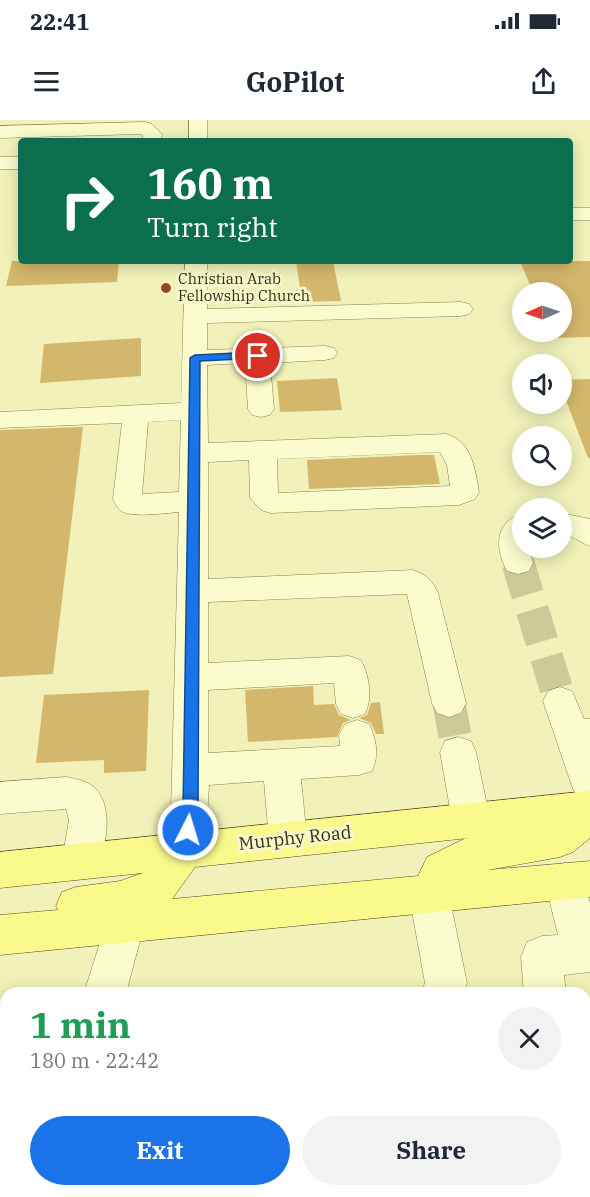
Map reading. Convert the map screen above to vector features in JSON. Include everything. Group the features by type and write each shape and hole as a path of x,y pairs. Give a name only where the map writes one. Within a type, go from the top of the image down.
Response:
{"main road":[{"name":"Murphy Road","path":"0,870 590,808"},
{"path":"429,895 441,870 466,856 560,840 590,814"},
{"path":"0,917 120,900 158,886 186,849"},
{"path":"0,935 578,881"}],"street":[{"path":"198,120 198,138"},
{"path":"0,132 145,128 153,134 152,138"},
{"path":"0,163 18,163"},
{"path":"573,214 590,214"},
{"path":"186,849 191,770 196,264"},
{"path":"196,316 461,309"},
{"path":"195,358 325,353"},
{"path":"258,356 261,409"},
{"path":"0,420 195,411"},
{"path":"136,414 127,498 132,504 194,502"},
{"path":"195,453 263,450 446,443 452,446 459,460 465,492 459,495 271,503 264,498 263,450"},
{"path":"572,525 580,526 590,535"},
{"path":"517,558 518,563"},
{"path":"193,591 413,582 419,585 422,593 449,703"},
{"path":"191,770 359,759 349,669 192,677"},
{"path":"560,701 581,734 590,786"},
{"path":"458,752 471,820"},
{"path":"280,764 288,840"},
{"path":"0,798 66,793 81,797 88,810 89,822 81,861"},
{"path":"544,987 542,957 586,952 578,881"},
{"path":"429,895 446,983 444,987"},
{"path":"107,987 125,922"}],"building":[{"path":"12,261 18,261 18,264 119,264 117,282 6,286"},
{"path":"573,261 590,261 590,337 572,337 572,282 529,282 521,264 573,264"},
{"path":"296,264 334,264 341,301 302,302"},
{"path":"141,338 141,376 40,383 44,344"},
{"path":"337,378 342,410 280,412 277,381"},
{"path":"590,379 590,458 588,458 571,414 572,380"},
{"path":"83,427 53,674 0,677 0,430"},
{"path":"434,455 440,484 309,489 307,460"},
{"path":"313,686 314,705 334,704 339,715 351,720 343,723 337,737 248,742 245,690"},
{"path":"149,690 146,771 104,773 104,760 36,763 44,695"},
{"path":"380,702 384,734 376,734 371,723 359,718 367,715 371,703"}],"tunnel":[{"path":"518,563 560,701"},
{"path":"449,703 458,752"}],"place":[{"name":"Christian Arab Fellowship Church","path":"166,288"}],"route":[{"path":"188,830 195,358 258,356"}]}
